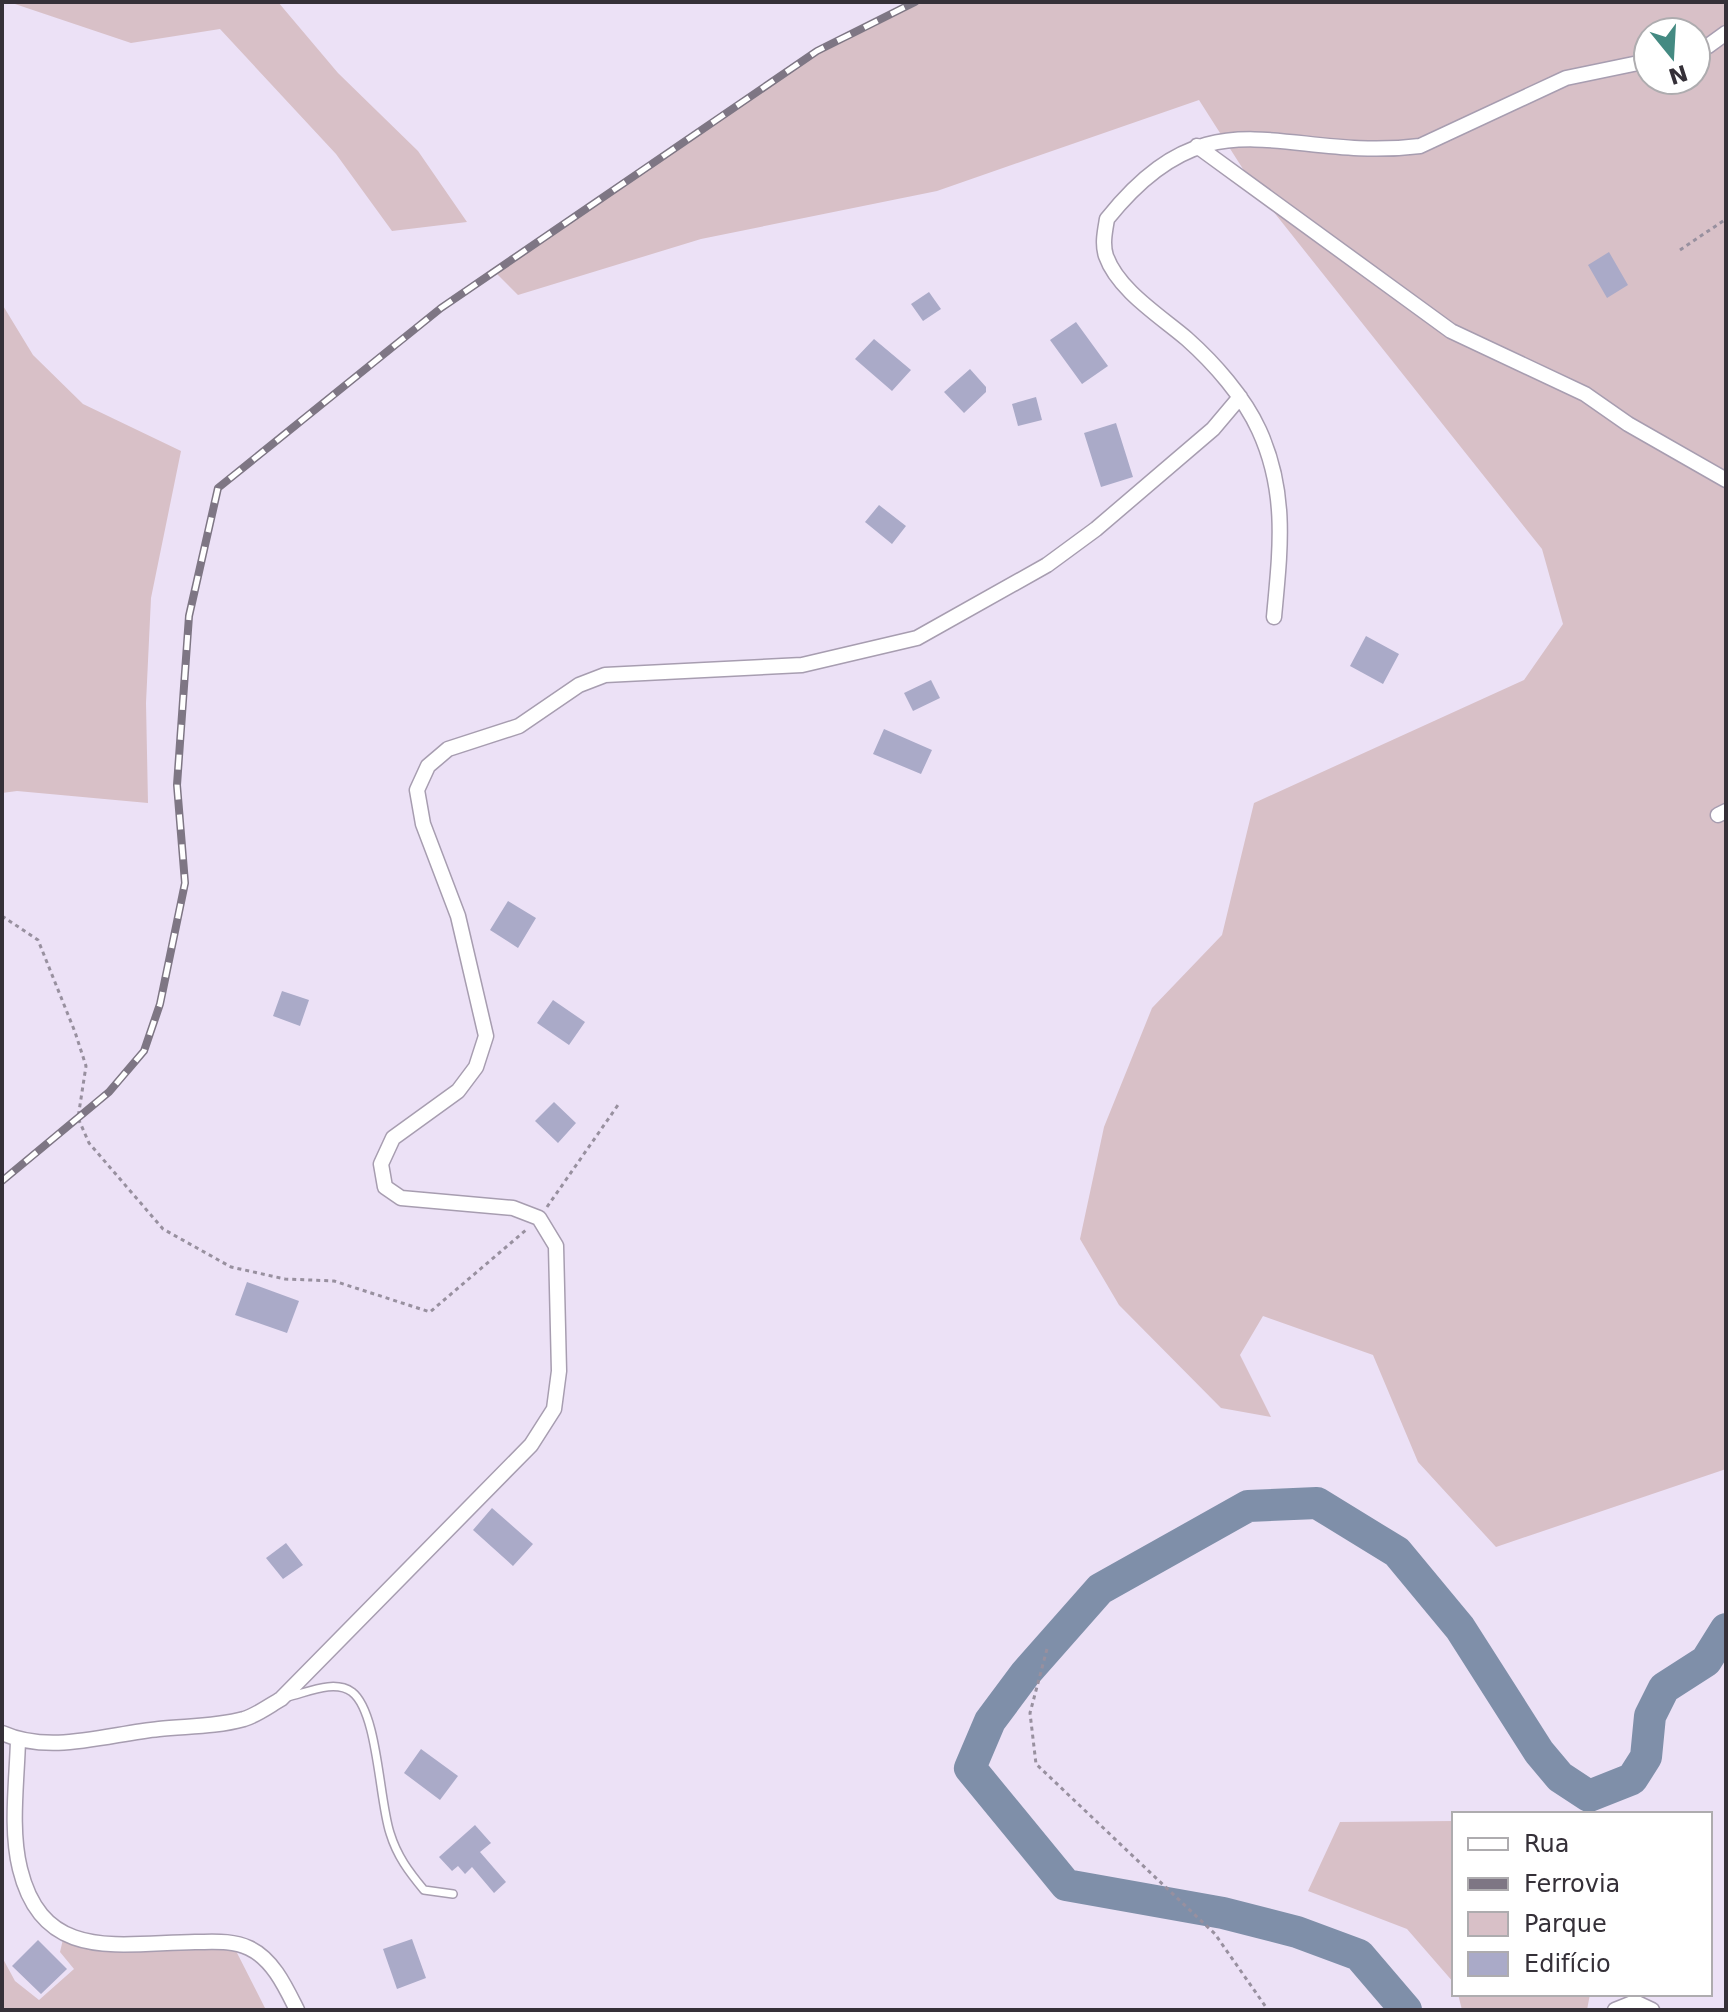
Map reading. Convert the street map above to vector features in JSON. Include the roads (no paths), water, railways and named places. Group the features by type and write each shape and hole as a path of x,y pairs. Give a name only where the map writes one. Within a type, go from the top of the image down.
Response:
{"street":[{"path":"1274,617 1283,547 1281,516 1264,443 1240,397 1189,341 1120,278 1106,256 1107,219 1150,172 1197,146 1242,138 1339,147 1396,149 1420,146 1566,78 1632,64"},
{"path":"1197,146 1451,331 1585,394 1628,424 1726,480"},
{"path":"2,1733 18,1740 60,1744 162,1729 209,1726 247,1718 281,1699 531,1445 554,1409 559,1371 556,1246 539,1218 513,1208 401,1198 385,1187 381,1164 393,1138 458,1091 476,1067 486,1036 458,916 423,824 417,790 428,766 448,749 519,726 579,685 605,675 802,665 917,638 1047,565 1096,529 1213,429 1240,397"},
{"path":"18,1740 20,1869 36,1911 53,1930 73,1940 227,1942 250,1948 275,1972 297,2010"},
{"path":"1615,2010 1635,2002 1652,2010"}],"lane":[{"path":"281,1699 333,1685 352,1692 364,1710 389,1831 400,1860 424,1890 453,1894"}],"waterway":[{"path":"1406,2010 1359,1955 1297,1932 1223,1913 1066,1885 970,1768 990,1721 1025,1674 1100,1589 1248,1506 1317,1503 1397,1552 1460,1628 1539,1752 1560,1777 1589,1796 1632,1779 1646,1757 1650,1716 1664,1688 1706,1661 1726,1629"}],"railway":[{"path":"2,1181 109,1092 144,1051 160,1004 185,883 177,785 189,616 218,488 441,308 817,51 915,2"}]}
